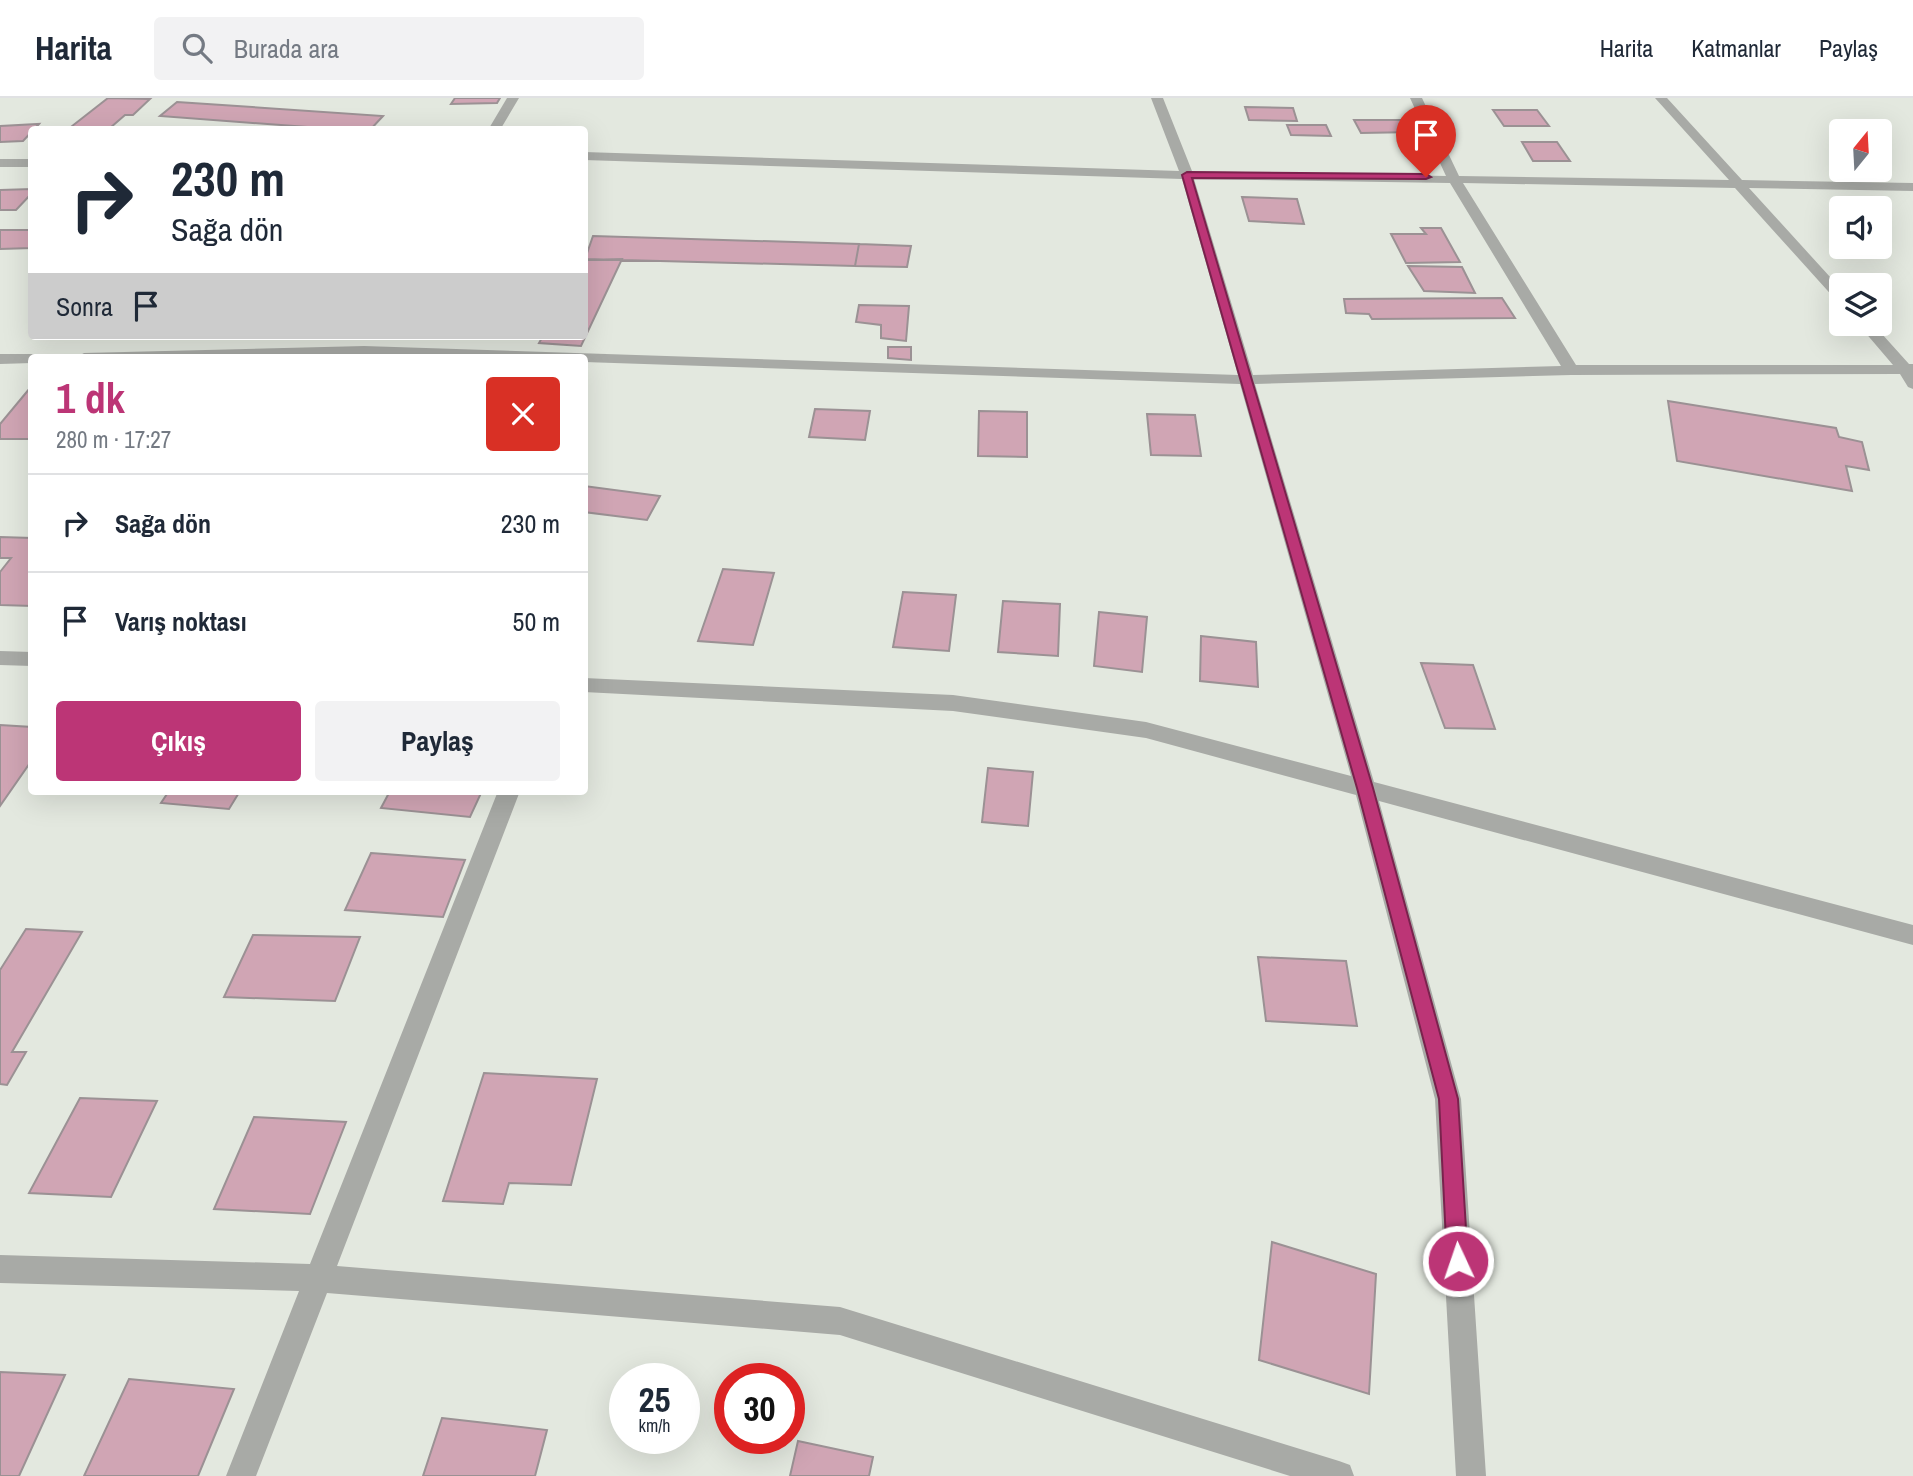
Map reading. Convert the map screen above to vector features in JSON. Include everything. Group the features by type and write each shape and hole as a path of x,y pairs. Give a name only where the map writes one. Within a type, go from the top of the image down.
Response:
{"street":[{"path":"496,126 513,98"},
{"path":"1157,98 1187,175 1244,380 1365,788 1448,1099 1471,1476"},
{"path":"1416,98 1453,177 1571,370"},
{"path":"1661,98 1829,284"},
{"path":"588,156 1187,175 1453,177 1913,187"},
{"path":"0,163 28,163"},
{"path":"1877,336 1909,369 1913,384"},
{"path":"178,354 365,348 506,354"},
{"path":"588,357 1244,380 1571,370 1909,369"},
{"path":"0,359 28,358"},
{"path":"0,658 28,659"},
{"path":"588,685 953,703 1146,730 1913,935"},
{"path":"241,1476 507,795"},
{"path":"0,1269 318,1278 840,1321 1339,1476"}],"building":[{"path":"108,98 150,99 133,115 125,115 112,126 72,126"},
{"path":"455,98 500,98 497,103 451,104"},
{"path":"177,102 383,116 374,126 294,126 160,116"},
{"path":"1245,107 1293,108 1297,121 1249,120"},
{"path":"1493,110 1537,110 1549,126 1504,126"},
{"path":"1354,120 1406,120 1414,132 1361,133"},
{"path":"39,124 28,126 28,136 23,141 0,142 0,126"},
{"path":"1287,125 1326,125 1331,136 1291,135"},
{"path":"1522,142 1557,142 1570,161 1533,161"},
{"path":"28,189 28,197 16,210 0,210 0,190"},
{"path":"1242,197 1297,199 1304,224 1249,221"},
{"path":"1421,228 1441,228 1460,262 1406,263 1391,234 1426,234"},
{"path":"0,230 28,230 28,248 0,249"},
{"path":"593,236 859,244 855,266 588,259"},
{"path":"859,244 911,246 907,267 855,266"},
{"path":"622,259 588,331 588,260"},
{"path":"1408,266 1462,267 1475,293 1424,291"},
{"path":"1502,298 1515,318 1372,319 1369,314 1346,313 1344,299"},
{"path":"859,305 909,306 906,341 881,338 881,325 856,322"},
{"path":"541,340 584,340 581,346 539,343"},
{"path":"888,347 911,347 911,360 888,358"},
{"path":"28,390 28,439 0,439 0,424"},
{"path":"1668,401 1836,428 1839,437 1862,442 1869,470 1846,466 1852,491 1677,461"},
{"path":"815,409 870,411 865,440 809,437"},
{"path":"979,411 1027,412 1027,457 978,456"},
{"path":"1147,414 1195,415 1201,456 1151,455"},
{"path":"588,487 660,496 647,520 588,513"},
{"path":"0,537 28,538 28,606 0,605 0,572 11,558 0,558"},
{"path":"723,569 774,573 753,645 698,641"},
{"path":"903,592 956,595 949,651 893,647"},
{"path":"1003,601 1060,604 1058,656 998,652"},
{"path":"1099,612 1147,617 1142,672 1094,666"},
{"path":"1201,636 1256,642 1258,687 1200,681"},
{"path":"1421,663 1473,665 1495,729 1445,728"},
{"path":"0,725 28,727 28,766 0,806"},
{"path":"988,768 1033,772 1028,826 982,822"},
{"path":"166,795 238,795 229,809 161,803"},
{"path":"388,795 480,795 470,817 381,808"},
{"path":"371,853 465,860 443,917 345,910"},
{"path":"26,929 82,932 12,1052 26,1052 7,1085 0,1084 0,970"},
{"path":"253,935 360,937 335,1001 224,997"},
{"path":"1258,957 1346,961 1357,1026 1266,1021"},
{"path":"484,1073 597,1079 571,1185 509,1183 503,1204 443,1201"},
{"path":"80,1098 157,1101 111,1197 29,1193"},
{"path":"254,1117 346,1122 310,1214 214,1209"},
{"path":"1272,1242 1376,1274 1369,1394 1259,1360"},
{"path":"0,1372 65,1375 19,1476 0,1476"},
{"path":"129,1379 234,1389 198,1476 84,1476"},
{"path":"442,1418 547,1430 535,1476 423,1476"},
{"path":"805,1442 873,1457 869,1476 790,1476 795,1454 805,1454"}],"route":[{"path":"1426,177 1187,175 1244,380 1365,788 1448,1099 1458,1261"}]}
